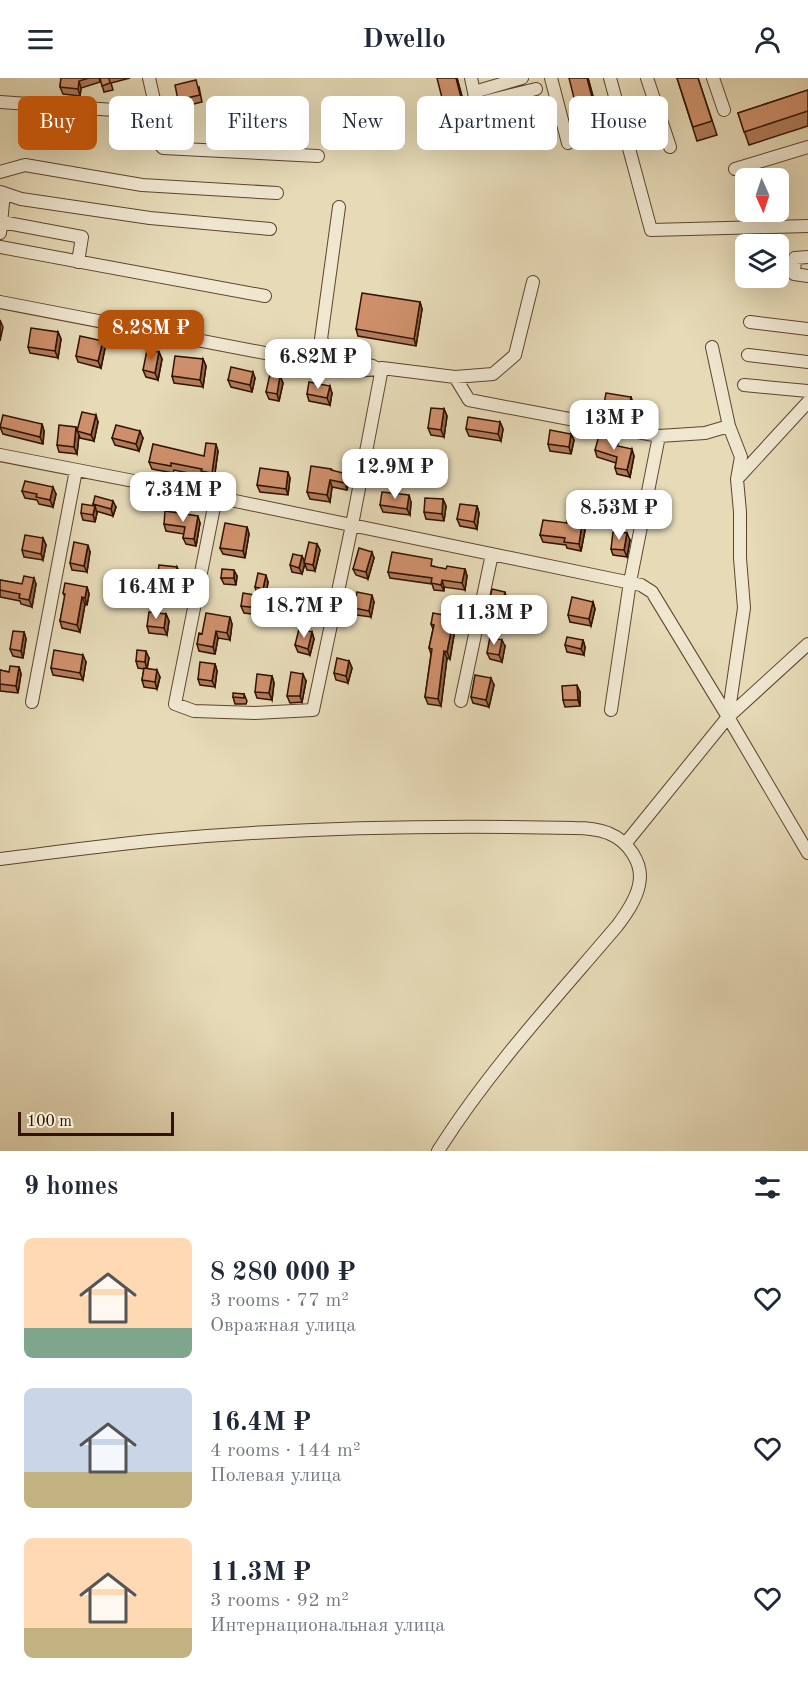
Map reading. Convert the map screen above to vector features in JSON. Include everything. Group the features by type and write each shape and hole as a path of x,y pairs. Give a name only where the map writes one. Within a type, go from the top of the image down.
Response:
{"street":[{"path":"149,78 153,96"},
{"path":"471,78 476,104 536,89"},
{"path":"474,92 522,78"},
{"path":"551,78 568,142"},
{"path":"610,78 651,230 808,226"},
{"path":"647,78 670,147"},
{"path":"713,78 724,111"},
{"path":"0,102 109,110"},
{"path":"738,168 808,147"},
{"path":"194,150 318,156"},
{"path":"0,172 25,165 142,185 277,193"},
{"path":"78,262 82,237 1,228 2,193 21,199 150,218 270,229"},
{"path":"339,207 321,339 330,355 382,369 455,377 493,374 515,355 533,282"},
{"path":"0,248 265,296"},
{"path":"808,257 795,258 794,274 808,276"},
{"path":"0,302 327,366 358,371 382,369"},
{"path":"750,322 808,329"},
{"path":"711,346 729,426 741,457 737,479 744,608 728,717"},
{"path":"748,355 808,362"},
{"path":"216,497 175,704 194,711 255,713 313,710 382,369"},
{"path":"455,377 469,400 659,436 705,432 729,426"},
{"path":"744,385 808,391"},
{"path":"737,479 808,402"},
{"path":"611,710 636,584 659,436"},
{"path":"0,455 636,584 652,592 808,853"},
{"path":"32,702 75,470"},
{"path":"461,701 492,554"},
{"path":"625,844 728,717 808,644"},
{"path":"0,859 171,839 336,829 575,828 607,832 625,844 636,860 640,875 639,884 629,909 501,1063 438,1151"}],"building":[{"path":"61,78 89,78 79,81 78,89 60,87"},
{"path":"100,78 109,78 110,83 102,86"},
{"path":"437,78 456,78 461,96 442,96"},
{"path":"569,78 587,78 592,96 574,96"},
{"path":"677,78 698,78 712,121 693,127"},
{"path":"196,80 200,95 177,96 175,85"},
{"path":"808,90 808,111 744,132 738,113"},
{"path":"362,293 420,302 414,339 356,329"},
{"path":"31,328 58,332 55,351 28,347"},
{"path":"80,336 103,341 98,361 76,356"},
{"path":"147,350 159,352 155,373 143,370"},
{"path":"175,356 203,359 200,380 172,376"},
{"path":"231,367 253,372 250,385 228,380"},
{"path":"270,374 280,376 277,394 266,392"},
{"path":"309,382 330,386 327,398 307,394"},
{"path":"606,393 631,397 629,408 604,404"},
{"path":"431,408 444,409 441,430 428,428"},
{"path":"82,412 96,415 91,435 77,431"},
{"path":"3,415 42,424 40,437 0,427"},
{"path":"468,417 500,422 498,434 466,429"},
{"path":"59,425 76,427 74,447 57,445"},
{"path":"116,425 140,431 136,444 112,438"},
{"path":"550,430 571,434 569,447 548,444"},
{"path":"600,432 615,437 613,445 632,449 627,470 615,468 617,457 595,450"},
{"path":"206,443 216,444 212,473 171,463 171,466 149,462 153,444 204,456"},
{"path":"311,466 347,474 345,483 330,480 327,495 307,492"},
{"path":"260,468 288,472 286,489 257,485"},
{"path":"25,481 53,487 50,500 22,491"},
{"path":"382,492 409,495 407,509 380,505"},
{"path":"95,496 113,501 111,509 93,504"},
{"path":"425,498 443,499 442,514 424,512"},
{"path":"82,504 95,506 93,515 81,513"},
{"path":"460,504 477,506 474,522 457,519"},
{"path":"165,511 198,516 194,539 183,538 185,527 164,524"},
{"path":"543,520 582,524 579,544 564,542 565,538 540,535"},
{"path":"225,523 247,527 243,551 220,548"},
{"path":"613,532 627,533 624,550 611,549"},
{"path":"25,535 43,538 41,554 22,550"},
{"path":"74,542 88,545 84,566 70,563"},
{"path":"309,542 317,544 313,565 304,563"},
{"path":"359,548 372,552 366,572 353,569"},
{"path":"392,552 432,559 431,566 465,569 462,583 442,580 441,585 431,583 432,578 388,572"},
{"path":"293,554 302,556 299,568 290,565"},
{"path":"159,565 177,567 175,582 157,579"},
{"path":"222,569 234,570 234,578 221,578"},
{"path":"258,573 266,575 263,589 255,587"},
{"path":"24,576 34,578 29,600 19,598 20,594 0,590 0,580 22,584"},
{"path":"65,583 87,587 85,598 82,597 77,625 60,621"},
{"path":"492,589 505,592 501,610 488,607"},
{"path":"357,592 372,595 369,611 354,608"},
{"path":"243,593 260,596 259,608 241,606"},
{"path":"572,597 593,602 589,619 568,615"},
{"path":"299,599 317,603 315,613 297,609"},
{"path":"149,612 166,614 164,628 147,626"},
{"path":"206,613 230,617 227,633 216,631 213,647 197,644 199,633 202,634"},
{"path":"433,613 454,617 447,652 444,651 438,699 425,697 432,649 429,648 434,625 431,624"},
{"path":"299,629 312,632 308,649 295,645"},
{"path":"13,631 24,632 21,651 10,649"},
{"path":"490,637 502,640 499,655 487,653"},
{"path":"567,637 583,640 581,649 565,645"},
{"path":"54,650 83,655 80,673 51,668"},
{"path":"137,650 146,651 145,662 136,661"},
{"path":"337,658 349,661 346,676 334,673"},
{"path":"200,662 215,664 212,681 198,679"},
{"path":"10,666 19,667 16,686 0,684 0,670 9,672"},
{"path":"144,668 157,670 155,682 142,680"},
{"path":"291,672 303,674 300,696 287,696"},
{"path":"257,674 272,676 269,693 255,692"},
{"path":"475,675 491,678 486,700 471,697"},
{"path":"577,685 578,700 563,700 562,686"},
{"path":"233,693 244,694 244,698 233,697"}]}
